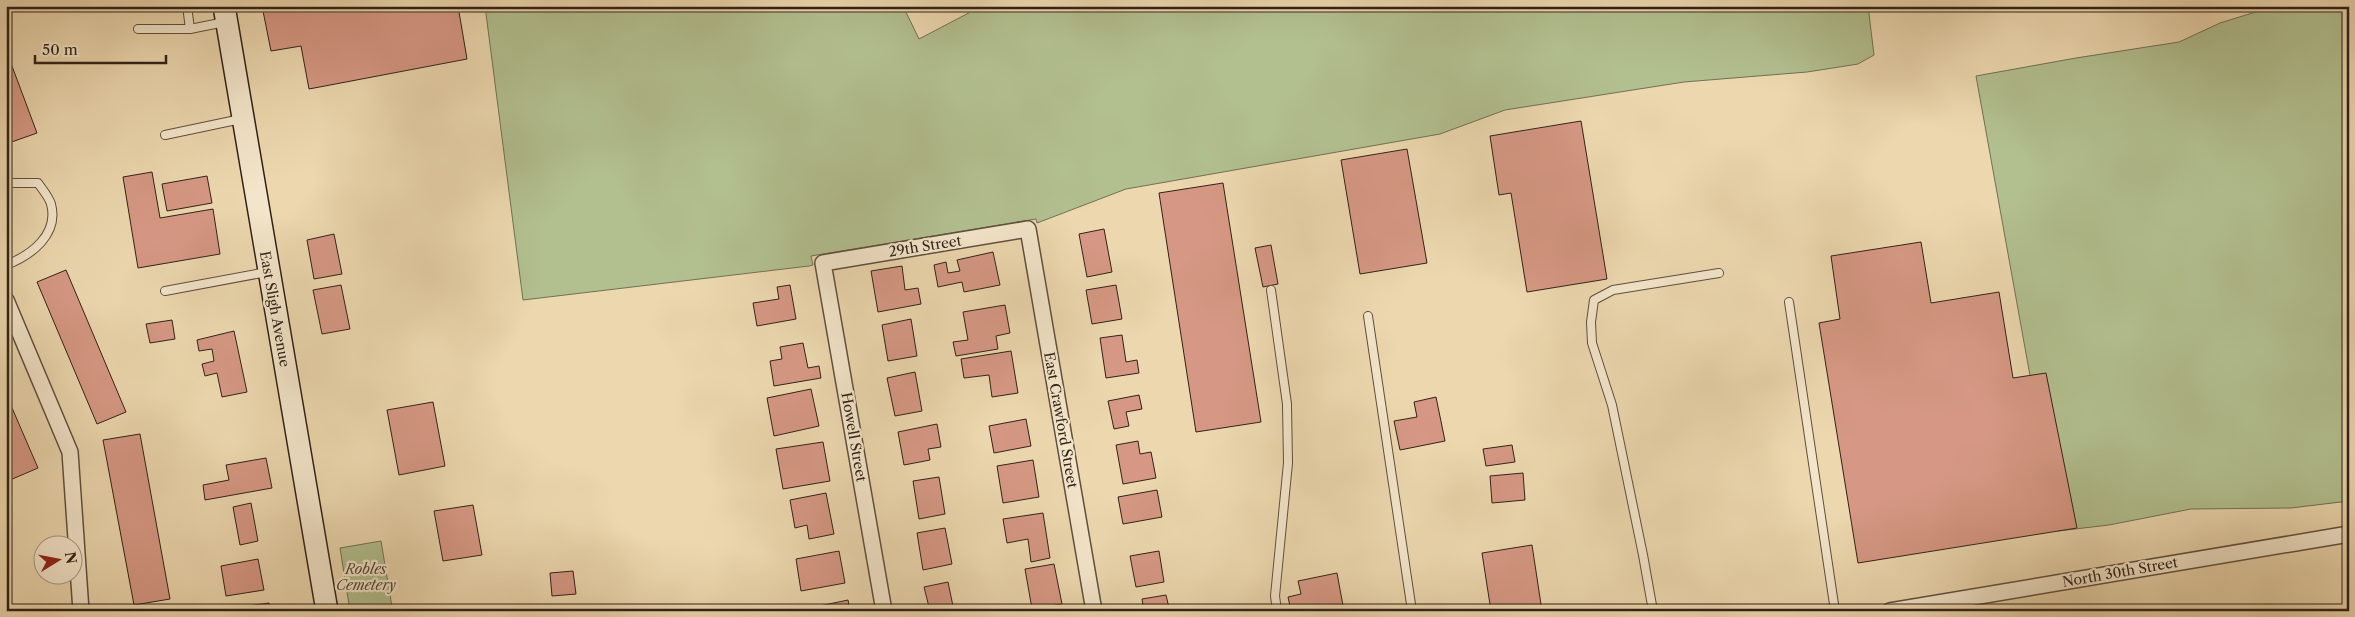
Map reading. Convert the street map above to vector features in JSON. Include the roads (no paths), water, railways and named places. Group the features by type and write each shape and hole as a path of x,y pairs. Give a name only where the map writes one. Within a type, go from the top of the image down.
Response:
{"street":[{"name":"East Sligh Avenue","path":"226,14 327,611"},
{"name":"29th Street","path":"823,263 1028,229"},
{"name":"East Crawford Street","path":"1028,229 1094,611"},
{"name":"Howell Street","path":"823,263 884,611"},
{"path":"6,300 70,452 81,611"},
{"name":"North 30th Street","path":"1890,611 2349,534"}],"lane":[{"path":"187,6 190,29"},
{"path":"138,30 190,29 226,14"},
{"path":"165,135 243,118"},
{"path":"6,183 38,183 51,203 52,224 48,235 36,248 16,262 6,265"},
{"path":"165,291 269,272"},
{"path":"1652,611 1643,555 1612,405 1592,343 1590,322 1594,300 1613,290 1719,273"},
{"path":"1271,290 1287,404 1288,462 1275,596 1277,611"},
{"path":"1789,302 1835,611"},
{"path":"1368,316 1412,611"}],"park label":[{"name":"Robles Cemetery","path":"366,578"}]}
